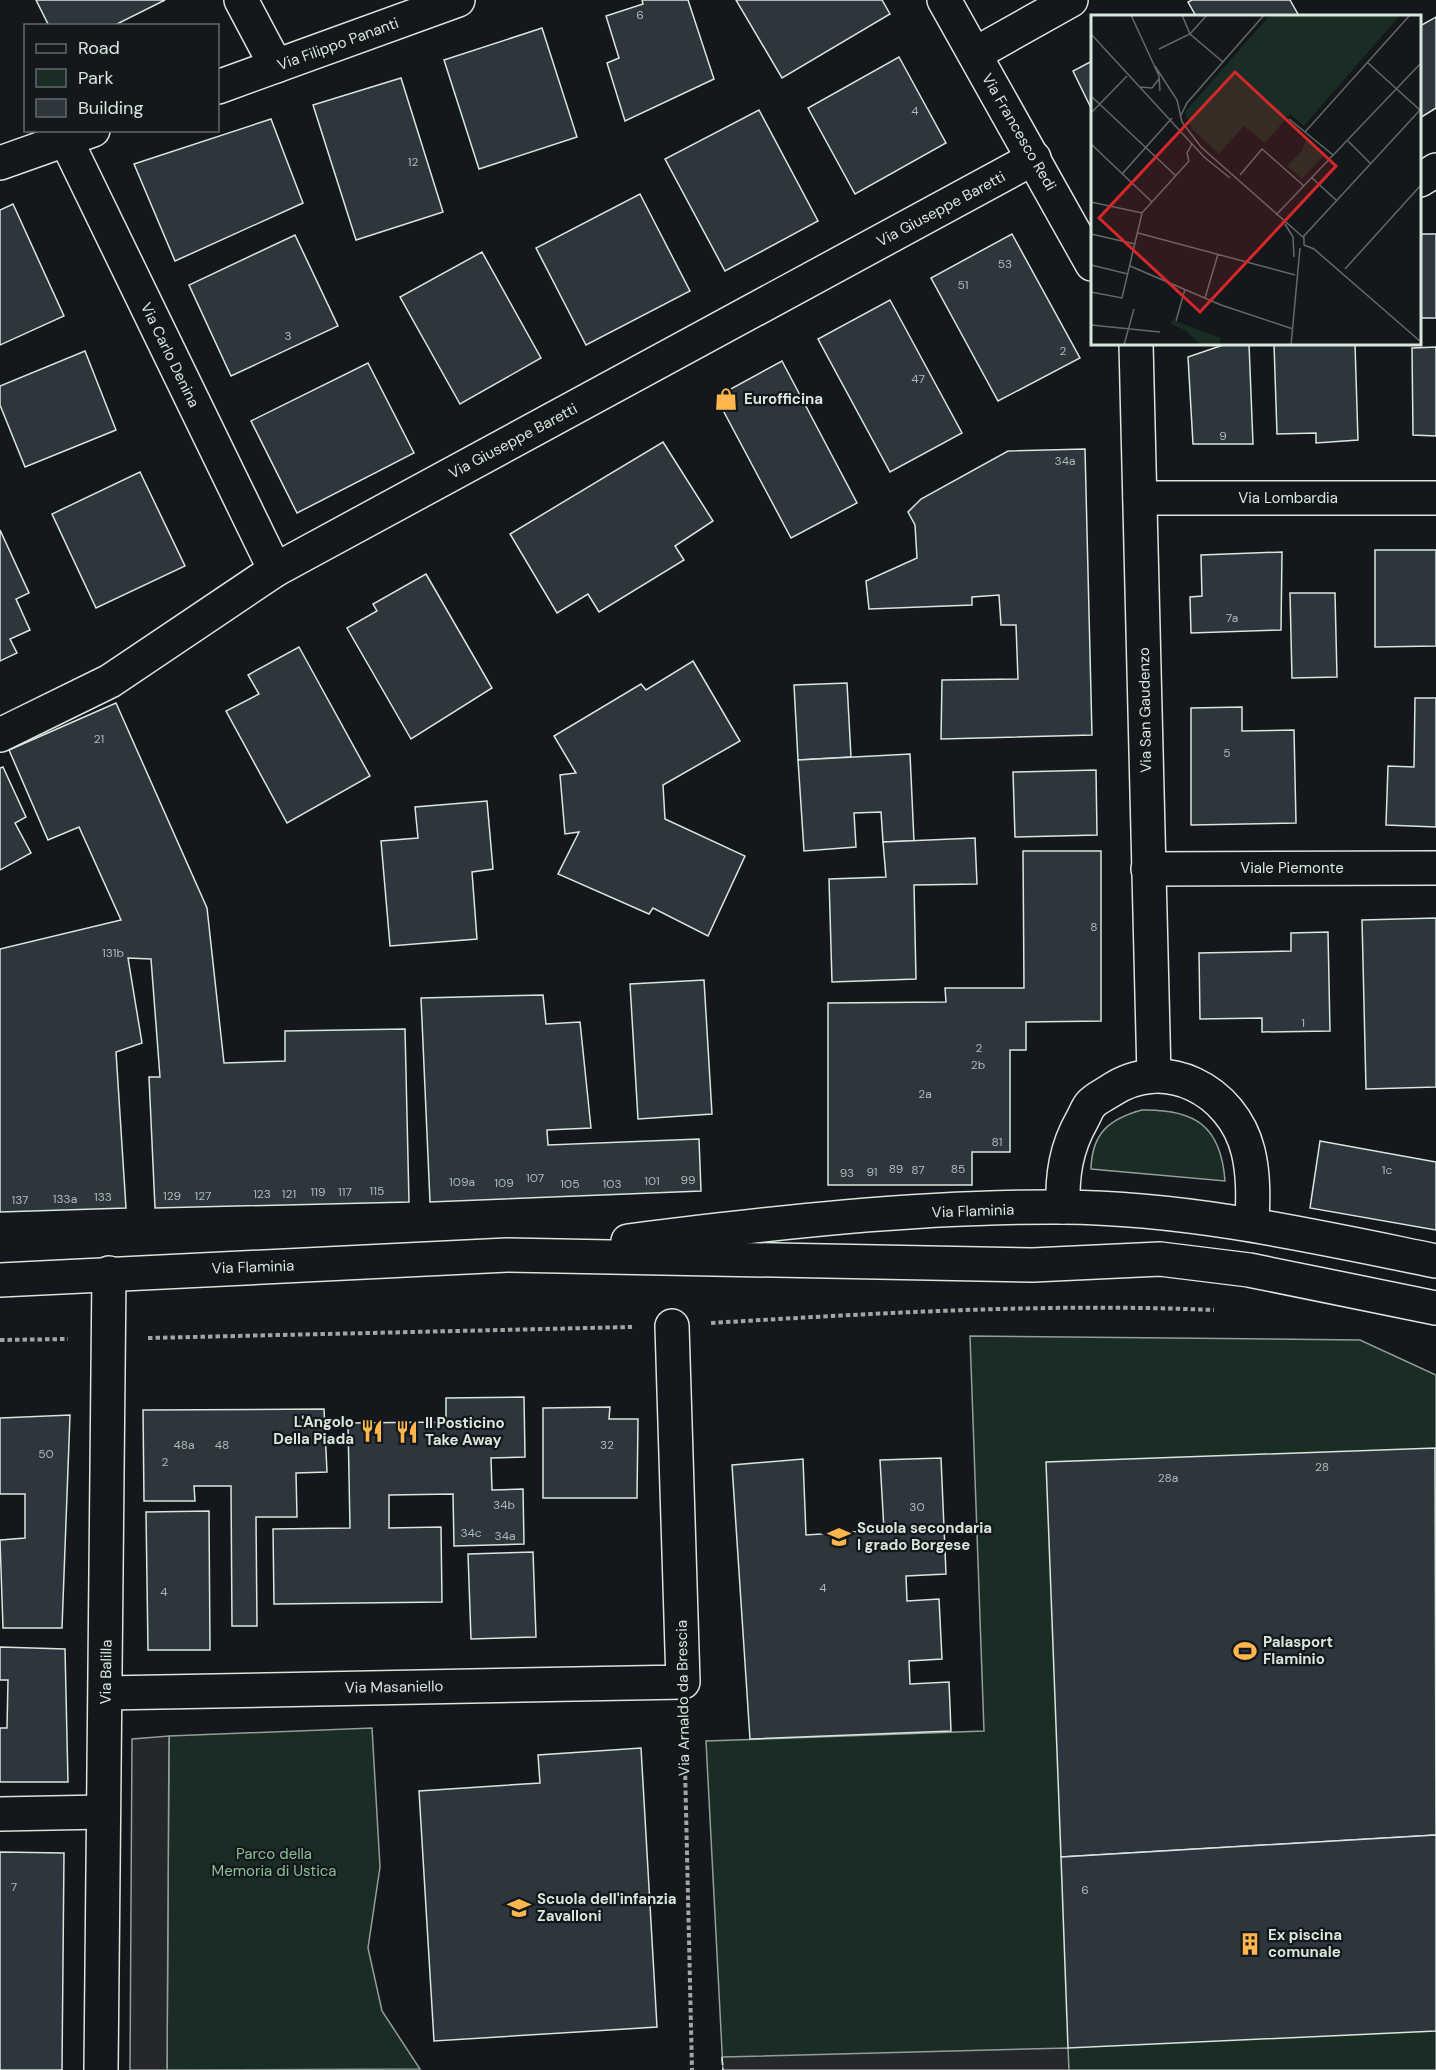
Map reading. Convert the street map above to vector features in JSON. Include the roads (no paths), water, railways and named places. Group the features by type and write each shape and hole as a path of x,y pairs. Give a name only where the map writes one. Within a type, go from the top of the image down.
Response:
{"street":[{"path":"242,0 276,66"},
{"name":"Via Filippo Pananti","path":"219,87 458,0"},
{"name":"Via Francesco Redi","path":"944,0 1091,262"},
{"path":"975,54 1071,0"},
{"path":"0,163 80,135"},
{"name":"Via Carlo Denina","path":"80,135 275,570"},
{"name":"Via Giuseppe Baretti","path":"0,735 110,681 275,570 1034,158"},
{"path":"1421,179 1436,170"},
{"name":"Via San Gaudenzo","path":"1136,345 1154,1076"},
{"name":"Via Lombardia","path":"1140,498 1436,498"},
{"name":"Viale Piemonte","path":"1148,869 1436,868"},
{"path":"1063,1207 1062,1180 1069,1143 1091,1104 1124,1081 1154,1076 1181,1079 1204,1087 1219,1100 1232,1118 1248,1150 1254,1191 1252,1224"},
{"name":"Via Flaminia","path":"507,1255 834,1216 1063,1207 1252,1224 1436,1261"},
{"name":"Via Flaminia","path":"0,1280 507,1255 1032,1265 1160,1259 1249,1270 1436,1308"},
{"name":"Via Balilla","path":"101,2070 109,1273"},
{"name":"Via Arnaldo da Brescia","path":"672,1326 683,1682"},
{"name":"Via Masaniello","path":"106,1693 683,1682"},
{"path":"0,1814 103,1812"}],"place":[{"name":"Eurofficina","path":"726,399"},
{"name":"L'Angolo Della Piada","path":"372,1431"},
{"name":"Il Posticino Take Away","path":"407,1432"},
{"name":"Scuola secondaria I grado Borgese","path":"839,1537"},
{"name":"Palasport Flaminio","path":"1245,1651"},
{"name":"Scuola dell'infanzia Zavalloni","path":"519,1908"},
{"name":"Ex piscina comunale","path":"1250,1944"}],"park label":[{"name":"Parco della Memoria di Ustica","path":"274,1862"}]}
